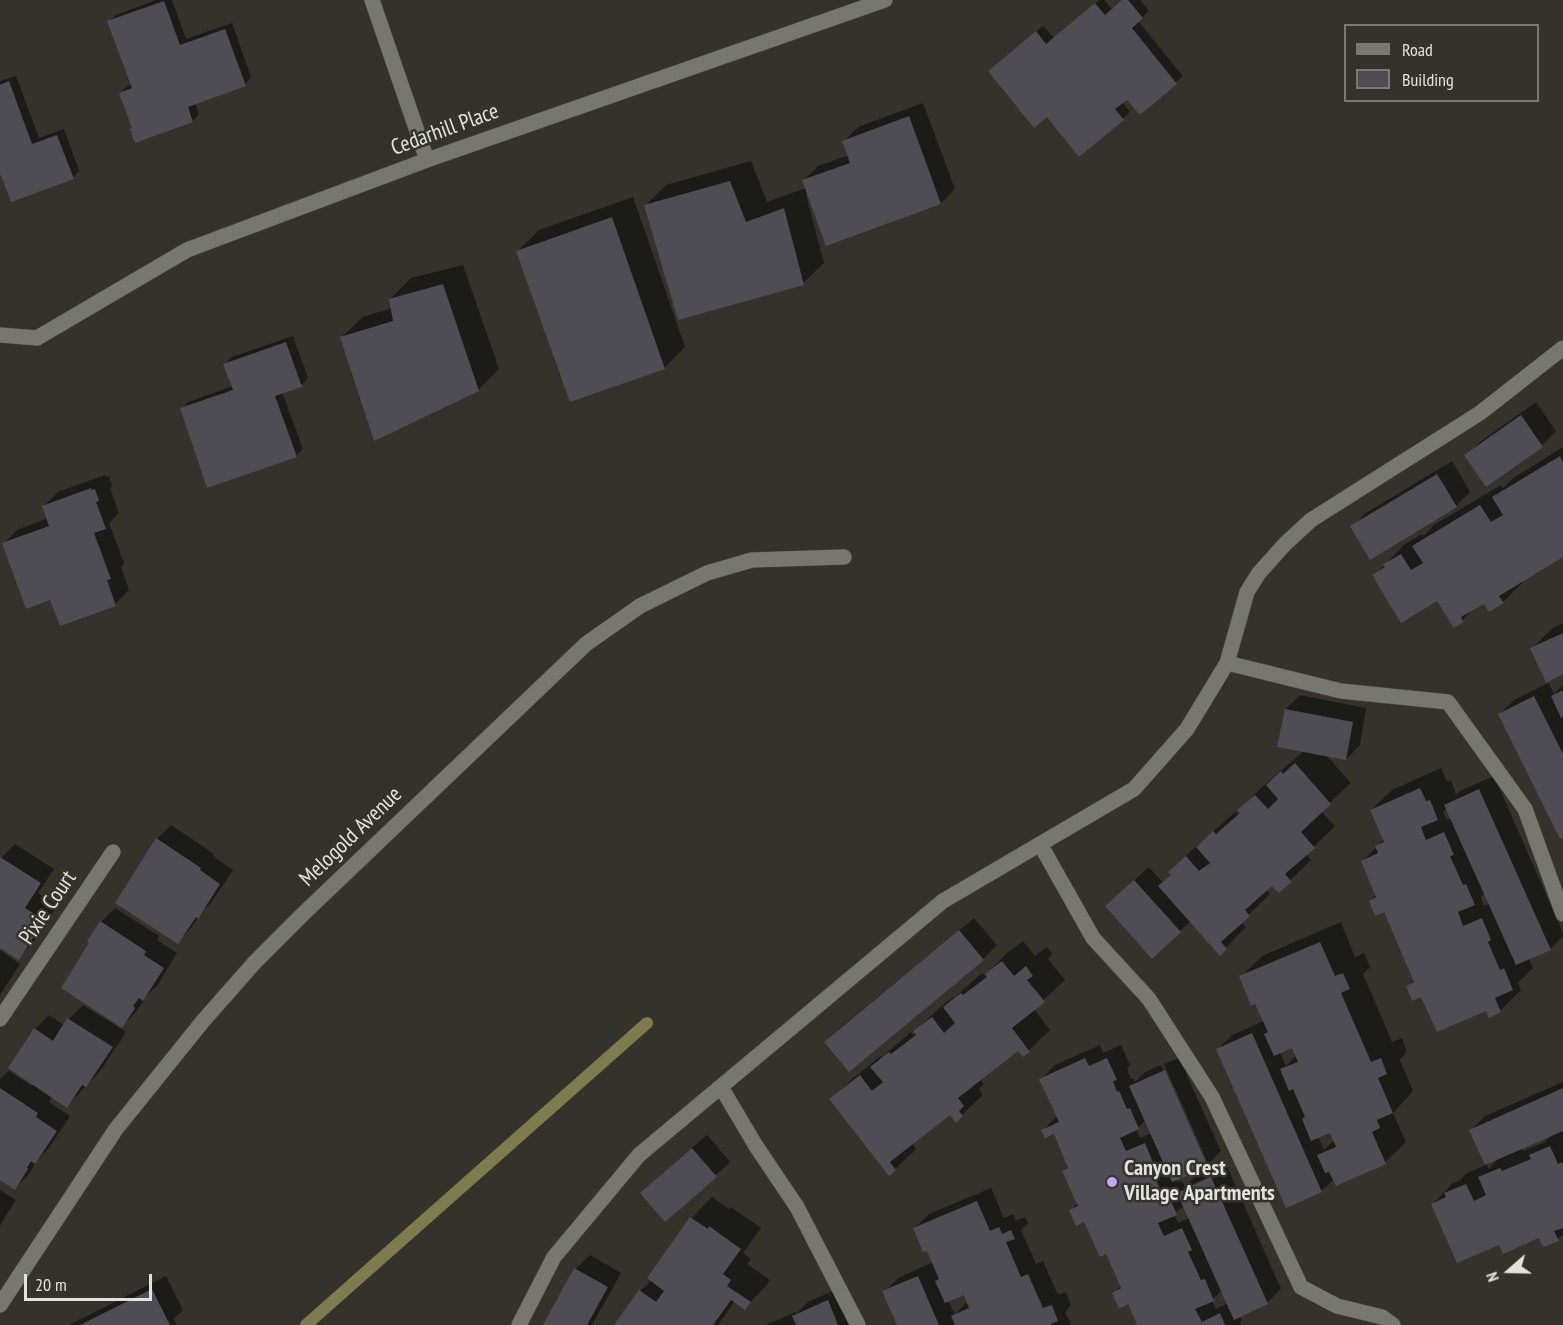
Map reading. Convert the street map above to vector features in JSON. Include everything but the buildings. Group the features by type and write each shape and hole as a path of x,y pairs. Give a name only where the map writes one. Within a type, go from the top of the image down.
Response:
{"street":[{"path":"372,0 428,160"},
{"name":"Cedarhill Place","path":"0,335 38,338 187,250 428,160 885,0"},
{"path":"519,1325 554,1257 639,1155 943,902 1134,789 1186,729 1227,663 1247,592 1259,573 1285,544 1311,520 1480,413 1563,348"},
{"name":"Melogold Avenue","path":"0,1305 116,1129 203,1021 255,962 586,644 640,606 707,573 752,560 844,557"},
{"path":"1227,663 1341,691 1448,702 1525,809 1563,914"},
{"path":"1040,844 1093,938 1149,999 1212,1097 1301,1287 1337,1306 1382,1317 1393,1325"},
{"name":"Pixie Court","path":"0,1019 113,852"},
{"path":"722,1087 756,1146 797,1207 858,1325"}],"waterway":[{"path":"306,1325 647,1023"}],"place":[{"name":"Canyon Crest Village Apartments","path":"1112,1182"}]}
